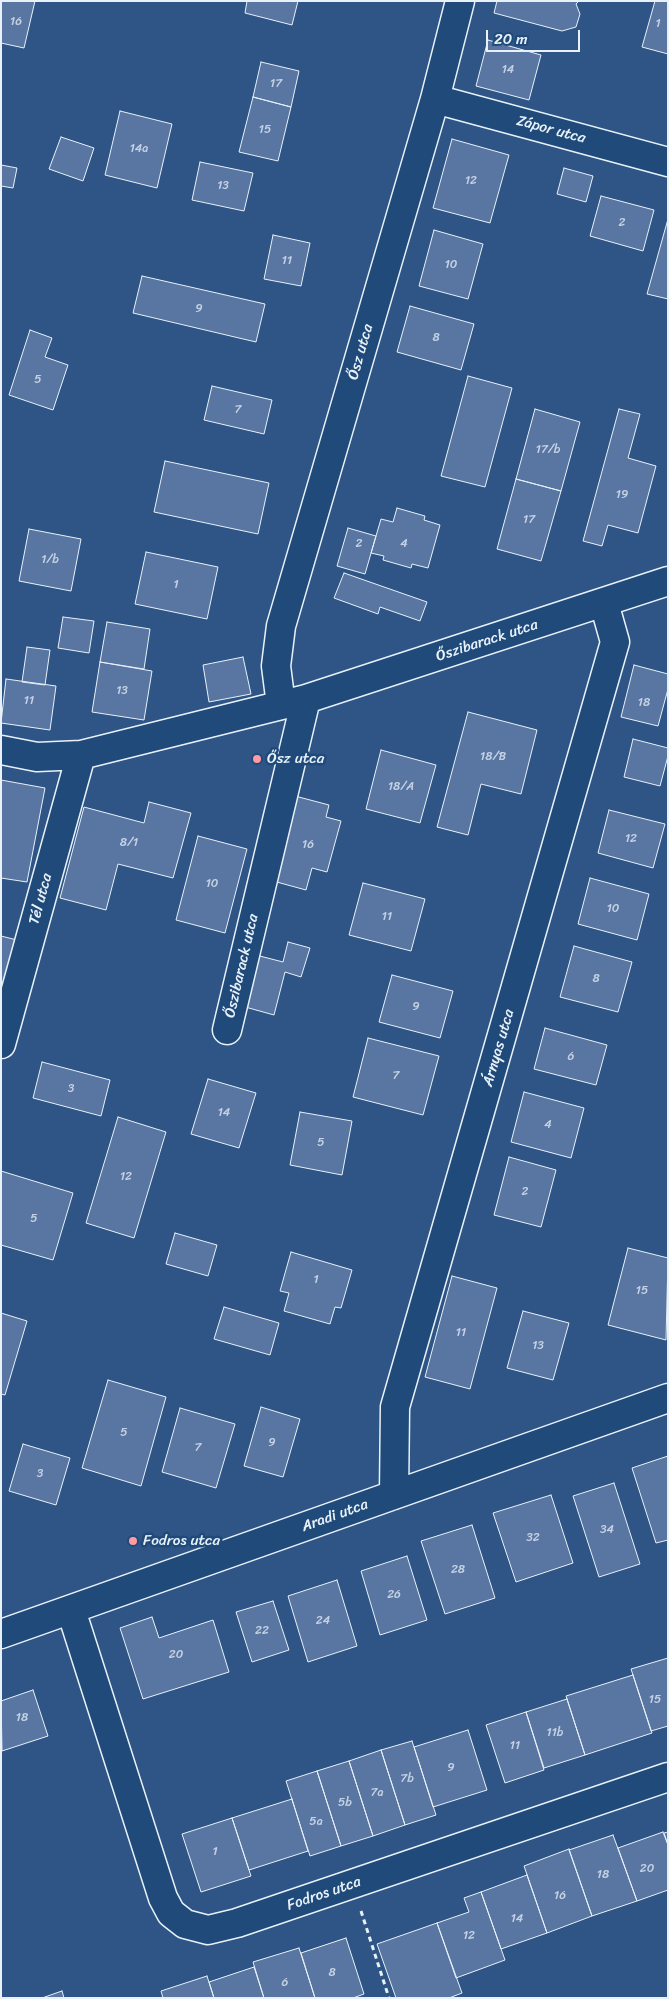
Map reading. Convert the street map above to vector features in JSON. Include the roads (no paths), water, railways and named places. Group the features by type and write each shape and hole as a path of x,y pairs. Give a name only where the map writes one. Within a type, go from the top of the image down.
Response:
{"street":[{"name":"Ősz utca","path":"281,705 276,666 280,626 435,98 460,1"},
{"name":"Zápor utca","path":"435,98 668,162"},
{"name":"Őszibarack utca","path":"1,750 37,757 81,755 306,699 668,581"},
{"name":"Árnyas utca","path":"394,1496 396,1407 615,642 604,603"},
{"name":"Őszibarack utca","path":"227,1030 306,699"},
{"name":"Tél utca","path":"1,1044 81,755"},
{"name":"Aradi utca","path":"1,1634 668,1398"},
{"name":"Fodros utca","path":"72,1610 163,1898 171,1913 185,1924 208,1930 237,1923 668,1777"}],"place":[{"name":"Ősz utca","path":"257,759"},
{"name":"Fodros utca","path":"133,1541"}]}
